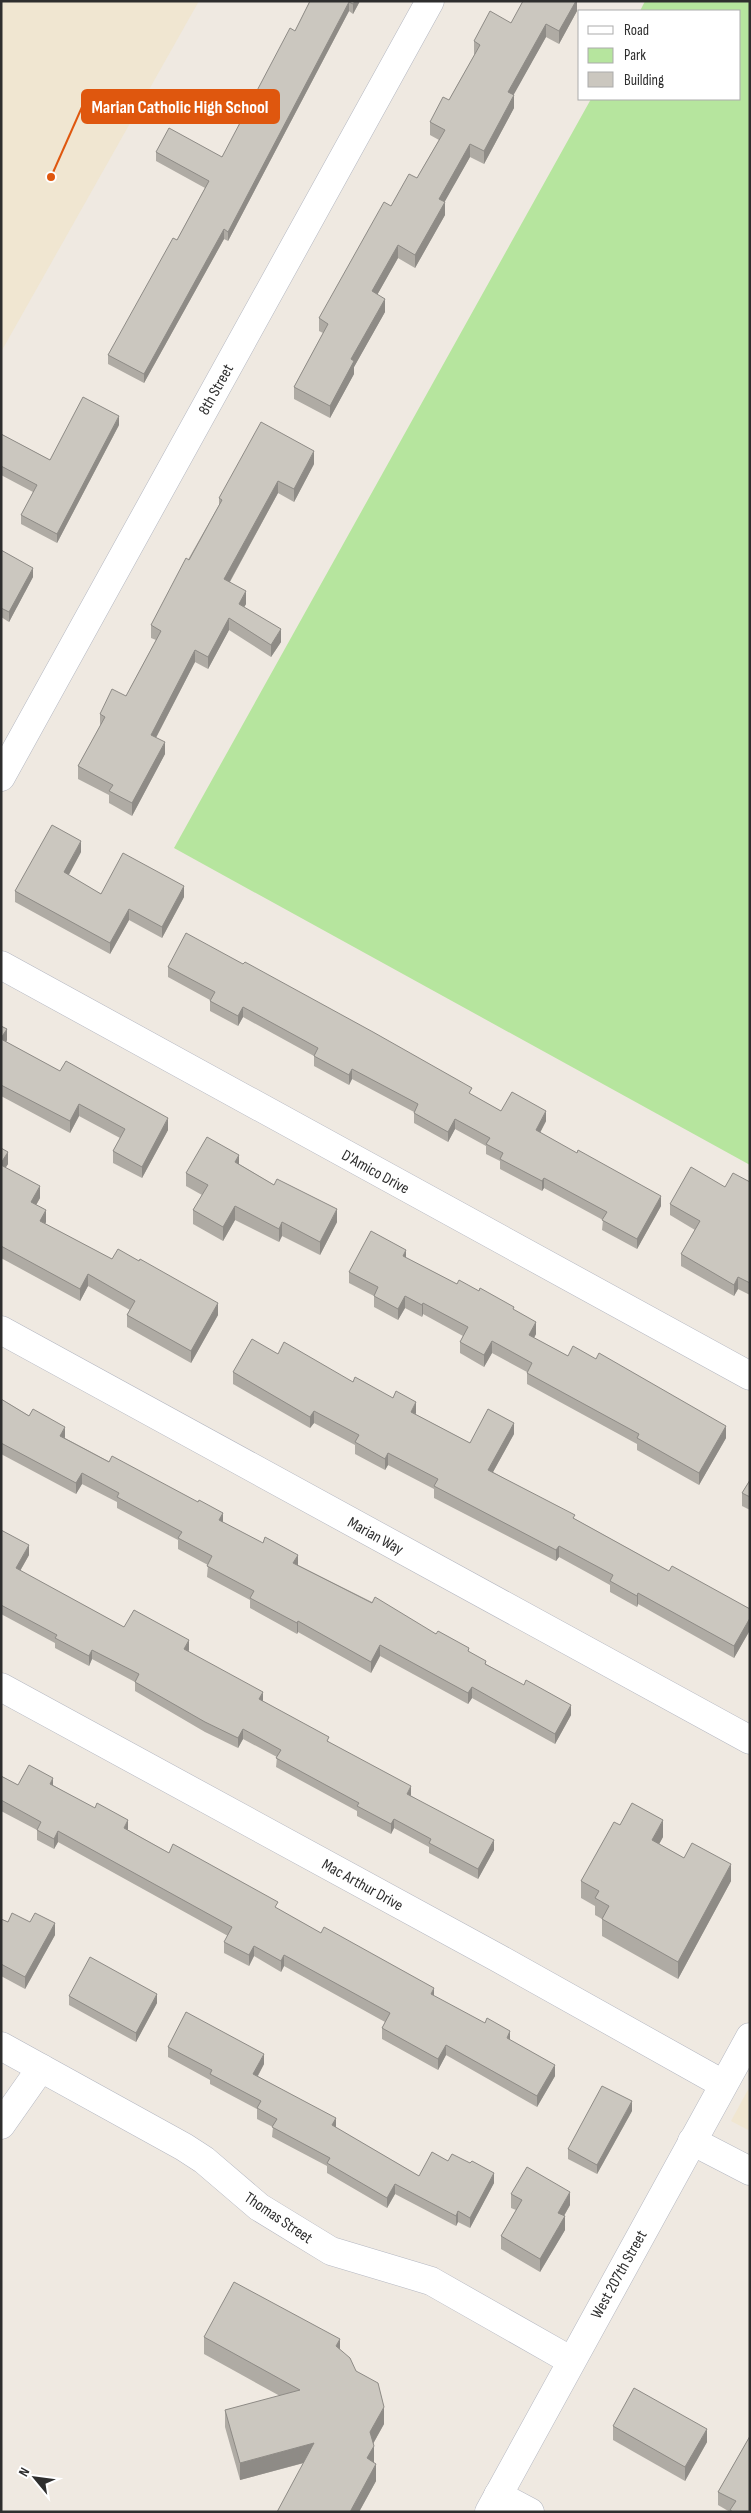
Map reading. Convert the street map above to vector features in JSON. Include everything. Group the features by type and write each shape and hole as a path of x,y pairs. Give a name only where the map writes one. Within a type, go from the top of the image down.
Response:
{"street":[{"name":"8th Street","path":"1,777 430,1"},
{"name":"D'Amico Drive","path":"1,965 750,1376"},
{"name":"Marian Way","path":"1,1330 750,1740"},
{"name":"Mac Arthur Drive","path":"1,1687 498,1958 723,2084"},
{"name":"West 207th Street","path":"493,2503 570,2360 750,2037"},
{"name":"Thomas Street","path":"1,2046 184,2147 204,2160 260,2206 331,2251 431,2281 570,2360"},
{"path":"1,2126 41,2068"},
{"path":"692,2142 750,2171"},
{"path":"493,2503 530,2512"}],"shaded area":[{"path":"1,1 199,1 1,352"},
{"path":"750,2086 750,2131 731,2121"}],"green space":[{"path":"645,1 750,1 750,1165 174,848 590,100 741,100 741,10 640,10"}],"building":[{"path":"310,1 355,1 353,4 349,2 228,232 224,229 144,374 108,355 173,238 177,240 209,181 156,152 169,128 222,157 290,28 295,31"},
{"path":"523,1 576,1 559,31 546,24 508,92 514,95 484,151 470,144 439,199 445,202 415,255 398,245 372,291 385,299 351,359 354,361 330,406 294,387 328,324 319,318 384,202 391,206 409,174 417,178 445,130 430,122 443,97 449,100 480,45 474,41 490,11 511,23"},
{"path":"83,397 119,416 57,534 21,515 37,485 1,466 1,434 50,460"},
{"path":"261,422 314,451 294,489 278,481 224,579 246,591 239,604 281,629 271,645 229,618 208,657 195,650 151,735 165,742 132,803 109,791 113,785 78,766 105,717 100,714 112,689 126,696 161,631 151,625 186,558 189,560 222,500 219,498"},
{"path":"1,550 33,568 9,612 1,608"},
{"path":"52,825 81,841 64,872 101,894 123,853 184,886 162,927 129,909 110,943 15,891"},
{"path":"186,933 243,964 245,962 373,1032 472,1088 469,1093 501,1111 512,1092 546,1111 536,1130 577,1153 578,1150 661,1196 637,1239 602,1220 607,1212 544,1178 542,1181 500,1159 503,1153 486,1144 490,1138 455,1119 448,1132 414,1113 418,1104 352,1069 349,1075 314,1056 318,1048 243,1007 238,1016 210,1001 215,992 168,967"},
{"path":"1,1026 7,1029 1,1038"},
{"path":"1,1039 60,1071 66,1061 168,1118 142,1167 113,1151 125,1129 79,1104 70,1121 1,1085"},
{"path":"207,1137 239,1155 235,1162 274,1185 277,1179 337,1209 320,1242 282,1222 279,1229 235,1206 223,1227 193,1210 208,1185 186,1173"},
{"path":"1,1148 8,1152 1,1163"},
{"path":"1,1165 40,1186 31,1202 46,1210 40,1221 112,1259 118,1249 139,1261 140,1259 218,1303 191,1351 127,1315 135,1301 88,1274 80,1289 1,1246"},
{"path":"691,1167 725,1187 733,1173 750,1182 750,1283 738,1277 734,1285 681,1254 700,1221 670,1204"},
{"path":"371,1231 406,1250 403,1256 457,1284 459,1280 479,1291 480,1288 514,1307 513,1309 536,1322 529,1335 568,1356 573,1346 596,1359 599,1353 726,1426 699,1473 637,1438 639,1434 527,1373 532,1363 492,1341 484,1355 460,1342 468,1327 423,1303 422,1305 405,1296 398,1309 374,1296 378,1287 349,1272"},
{"path":"252,1339 278,1354 284,1342 353,1382 355,1377 393,1398 396,1391 416,1402 411,1412 470,1443 488,1409 514,1423 488,1470 575,1515 573,1518 669,1571 672,1566 750,1609 750,1618 734,1646 638,1593 637,1596 610,1581 613,1575 559,1546 556,1550 434,1486 438,1479 388,1453 385,1459 355,1442 359,1435 314,1411 310,1417 233,1372"},
{"path":"1,1399 29,1416 33,1409 65,1427 60,1436 109,1462 112,1456 198,1502 199,1500 223,1513 219,1520 263,1543 265,1537 298,1555 293,1563 372,1603 375,1597 436,1634 438,1631 469,1648 468,1651 486,1661 485,1664 524,1685 526,1680 571,1705 555,1734 472,1687 468,1693 380,1645 371,1662 298,1621 297,1623 250,1598 254,1591 207,1566 212,1556 178,1538 182,1532 117,1497 119,1493 82,1473 76,1483 1,1443"},
{"path":"750,1480 750,1497 742,1493"},
{"path":"1,1530 29,1545 16,1568 124,1627 134,1610 189,1640 184,1649 263,1692 259,1699 329,1737 327,1741 411,1786 407,1794 494,1840 478,1869 429,1843 431,1839 394,1819 391,1824 357,1806 359,1803 276,1758 281,1750 243,1729 238,1738 205,1722 135,1682 139,1674 92,1650 89,1656 55,1638 57,1635 1,1605"},
{"path":"29,1765 53,1778 50,1784 95,1808 97,1803 128,1820 124,1828 169,1853 173,1844 278,1902 275,1907 321,1933 324,1927 434,1988 431,1994 485,2023 487,2018 510,2031 507,2038 555,2065 537,2096 446,2045 438,2059 382,2028 390,2013 284,1955 281,1961 254,1946 249,1955 224,1942 232,1927 58,1831 54,1839 37,1830 41,1822 1,1800 1,1776 18,1785"},
{"path":"632,1803 663,1820 652,1840 684,1858 692,1843 731,1864 678,1962 602,1919 609,1906 595,1898 599,1891 581,1881 614,1822 620,1825"},
{"path":"12,1913 30,1922 35,1913 55,1923 25,1977 1,1964 1,1919 8,1922"},
{"path":"90,1957 157,1994 136,2033 69,1996"},
{"path":"186,2012 264,2054 253,2074 336,2118 332,2125 419,2176 432,2152 448,2161 452,2154 470,2163 472,2161 494,2173 470,2218 458,2211 456,2216 395,2184 387,2198 327,2163 330,2158 272,2127 277,2119 257,2108 261,2101 210,2074 212,2070 168,2047"},
{"path":"602,2086 632,2101 597,2165 568,2149"},
{"path":"527,2167 570,2192 558,2213 565,2216 540,2259 501,2236 522,2200 511,2194"},
{"path":"234,2282 340,2339 336,2346 350,2358 356,2371 378,2383 384,2407 370,2432 374,2446 367,2458 376,2464 350,2512 277,2512 314,2443 240,2463 225,2410 300,2390 204,2337"},
{"path":"634,2388 707,2429 685,2467 613,2426"},
{"path":"750,2436 750,2512 733,2512 730,2510 736,2501 718,2492"}],"place":[{"name":"Marian Catholic High School","path":"51,177"}]}
